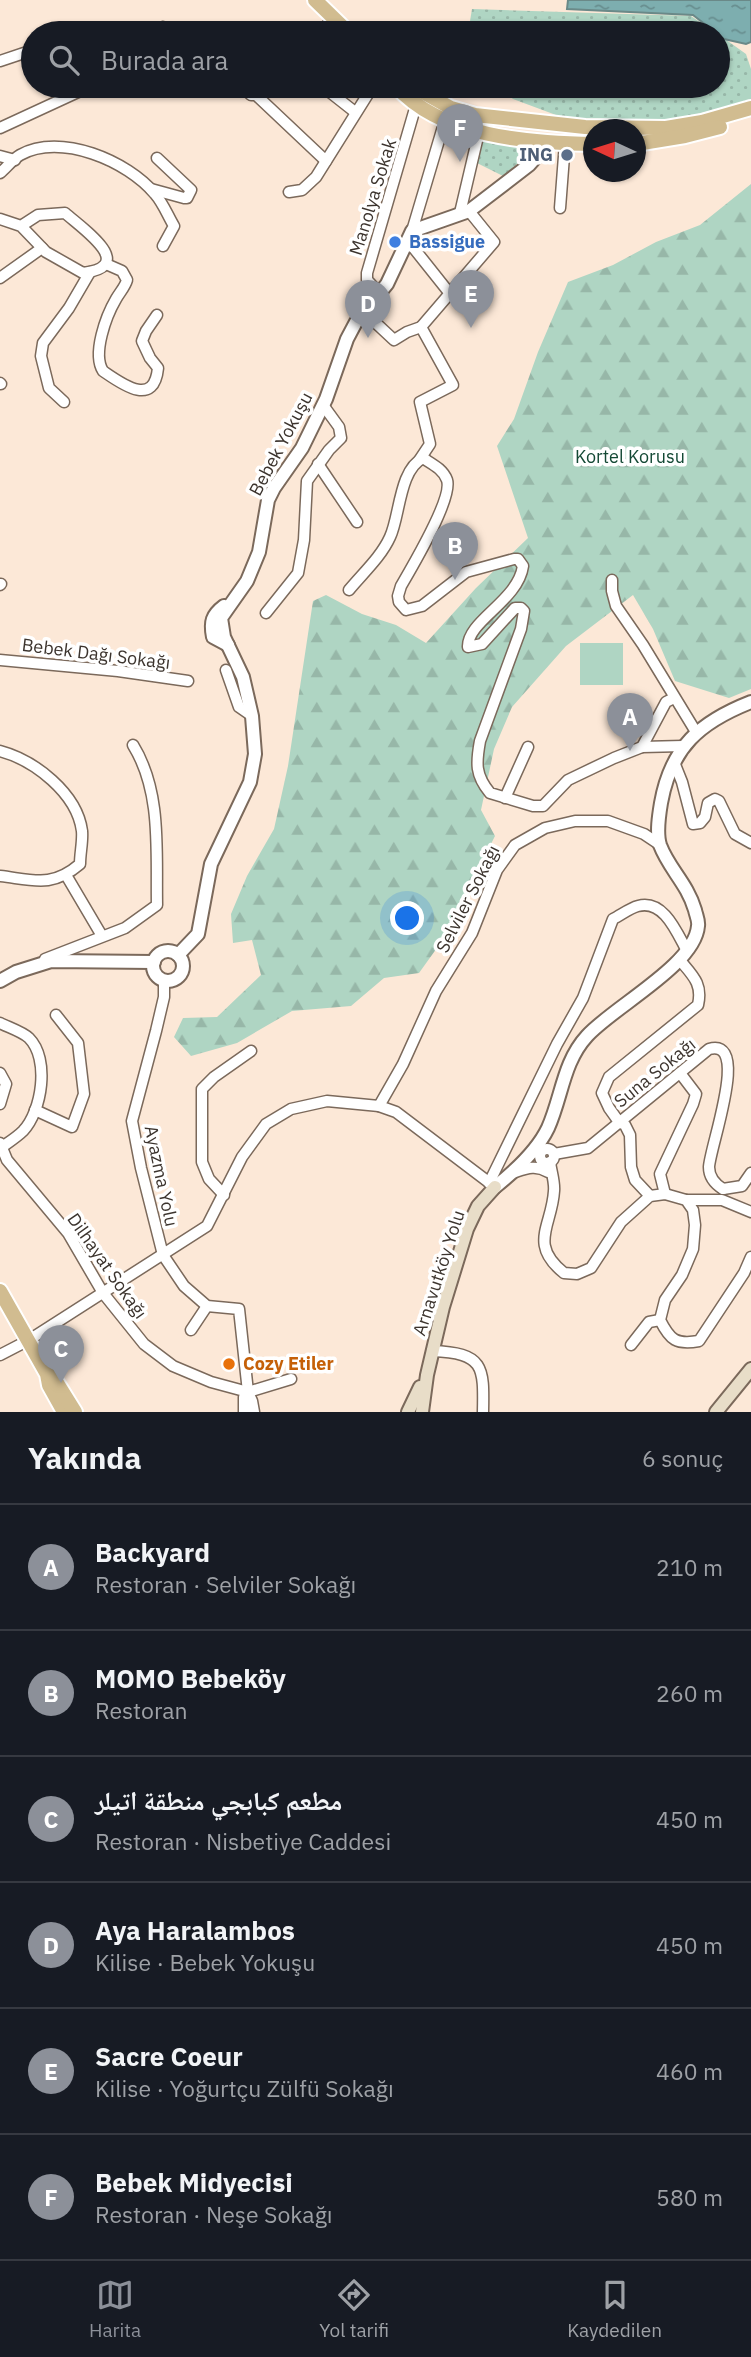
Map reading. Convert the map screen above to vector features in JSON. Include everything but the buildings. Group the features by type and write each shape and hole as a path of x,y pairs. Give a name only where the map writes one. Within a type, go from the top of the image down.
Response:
{"main road":[{"path":"315,0 334,19"},
{"path":"409,98 416,105 448,114 583,127"},
{"path":"427,98 448,114 482,133 583,144"},
{"path":"646,128 666,128 702,122 751,108"},
{"path":"482,133 484,120 488,117"},
{"path":"646,142 685,136 751,117"},
{"path":"544,141 545,122"},
{"name":"Arnavutköy Yolu","path":"427,1375 443,1307 467,1230 492,1185"},
{"path":"0,1292 29,1340 64,1412"},
{"path":"716,1412 751,1369"},
{"path":"47,1374 54,1376 75,1412"},
{"path":"408,1412 427,1375"},
{"path":"422,1412 427,1375"}],"street":[{"path":"0,61 21,54"},
{"path":"0,128 64,98"},
{"path":"259,98 326,161"},
{"path":"337,98 355,112"},
{"path":"289,192 302,190 316,177 365,98"},
{"name":"Manolya Sokak","path":"379,293 367,280 367,273 416,105"},
{"path":"410,236 448,114"},
{"path":"465,212 482,133"},
{"path":"410,236 465,212 529,165 544,141"},
{"path":"560,208 565,143"},
{"path":"0,173 19,155 40,148 59,145 90,152 133,174 155,194 174,226 163,246"},
{"path":"0,156 15,160"},
{"path":"150,189 184,198 187,198 191,190 157,158"},
{"path":"364,312 394,340 407,331 421,327 494,242 465,212"},
{"path":"0,219 21,226 42,248 83,273 102,269 106,264 107,252 65,213 38,215 21,226"},
{"path":"410,236 451,295"},
{"name":"Bebek Yokuşu","path":"252,716 243,677 228,645 213,637 211,621 216,611 236,598 247,581 259,552 268,500 302,448 323,405 347,339 364,312 387,284 410,236"},
{"path":"0,278 42,248"},
{"path":"106,264 125,274 127,283 115,301 102,337 98,351 99,366 134,390 147,389 156,381 158,368 143,347 142,341 157,315"},
{"path":"64,402 49,388 41,356 43,343 69,308 90,272"},
{"path":"349,590 385,547 391,535 406,480 430,444 420,402 453,385 421,327"},
{"path":"266,613 298,573 305,530 307,481 342,434 323,405"},
{"path":"420,459 423,458 437,467 447,479 448,487 442,506 401,586 398,596 402,608 406,610 422,606 466,572 514,559 518,559 523,566 517,586 468,640 468,647 482,644 515,608 524,611 521,629 480,741 477,774 490,793 533,806 543,806 568,780 642,747 682,746"},
{"path":"318,464 357,522"},
{"path":"612,580 616,606 696,732"},
{"name":"Bebek Dağı Sokağı","path":"0,660 118,671 188,681"},
{"path":"178,955 198,934 211,864 250,782 255,754 252,716 239,707 226,670"},
{"path":"642,747 666,702 674,698"},
{"path":"492,1185 542,1152 571,1056 588,1035 692,946 698,925 690,892 659,844 659,815 664,788 682,746 696,732 724,712 751,702"},
{"path":"0,981 125,928 157,905 151,782 133,744"},
{"path":"505,798 528,747"},
{"path":"0,751 19,756 52,781 74,805 82,831 80,864 66,875 45,881 0,876"},
{"path":"674,762 693,824 705,817 708,803 715,799 719,801 735,834 751,843"},
{"name":"Selviler Sokağı","path":"379,1106 403,1065 436,991 472,933 497,870 515,845 545,828 575,821 608,821 644,834 659,844"},
{"path":"66,875 102,936"},
{"path":"492,1185 557,1044 583,998 613,919 639,905 654,906 668,917 701,993 698,1005 609,1077 602,1093 619,1122"},
{"path":"16,972 51,961 154,962 163,952 169,951 178,955 183,963 180,975 172,980 164,980 156,974 154,962"},
{"name":"Ayazma Yolu","path":"164,980 164,997 132,1121 163,1255 184,1286 207,1306"},
{"path":"35,1110 72,1127 84,1094 78,1043 56,1015"},
{"path":"0,1023 29,1038 43,1079 35,1110 24,1130 3,1156"},
{"name":"Suna Sokağı","path":"542,1152 587,1148 709,1049 716,1047 732,1054 736,1065 736,1081 730,1108 712,1152 709,1168 715,1184 723,1194"},
{"path":"224,1195 209,1179 202,1162 202,1089 214,1077 251,1051"},
{"path":"0,1073 6,1084 0,1104"},
{"path":"665,1194 660,1174 696,1094 680,1073"},
{"path":"0,1355 29,1340 207,1226 242,1157 266,1124 291,1109 327,1101 379,1106 396,1112 492,1185"},
{"name":"Suna Sokağı","path":"619,1122 625,1125 630,1135 631,1167 635,1181 650,1196"},
{"path":"492,1185 542,1152"},
{"path":"542,1152 552,1174 555,1189 543,1241 546,1256 564,1273 577,1274 591,1268 621,1222 650,1196 665,1194 686,1200 723,1194 742,1186 750,1176"},
{"name":"Dilhayat Sokağı","path":"3,1156 68,1233 103,1293 144,1344 173,1366 211,1382 248,1392"},
{"path":"512,1173 540,1167 552,1174"},
{"path":"723,1194 751,1212"},
{"path":"686,1200 694,1210 693,1249 682,1275 665,1300 660,1320 669,1337 684,1343 699,1341 744,1273 751,1257"},
{"path":"191,1330 207,1306 239,1308 248,1392 254,1412"},
{"path":"631,1345 649,1322 660,1320"},
{"path":"432,1351 465,1355 475,1361 483,1376 483,1412"},
{"path":"244,1412 244,1397 248,1392 291,1379"}],"green space":[{"path":"472,9 691,16 698,21 470,21"},
{"path":"730,43 746,54 751,69 751,100 675,120 564,118 512,98 730,98"},
{"path":"481,140 529,147 533,150 503,176 475,162"},
{"name":"Kortel Korusu","path":"751,184 751,689 729,698 675,681 653,629 633,595 566,646 512,707 494,749 481,810 495,836 442,941 419,973 384,978 351,1006 292,1011 237,1043 191,1056 174,1037 183,1018 217,1017 261,975 252,940 233,943 231,914 247,876 274,829 288,766 313,601 326,595 362,614 396,625 426,643 476,588 528,538 497,446 514,419 538,352 568,282 613,265 656,242 700,225"},
{"path":"580,643 623,643 623,685 580,685"}],"water":[{"path":"568,0 751,0 751,42 746,44 730,40 730,21 701,21 693,15 567,9"}],"place":[{"name":"ING","path":"567,155"},
{"name":"Bebek Midyecisi","path":"460,162"},
{"name":"Bassigue","path":"395,242"},
{"name":"Sacre Coeur","path":"471,328"},
{"name":"Aya Haralambos","path":"368,338"},
{"name":"MOMO Bebeköy","path":"455,580"},
{"name":"Backyard","path":"630,751"},
{"name":"Cozy Etiler","path":"229,1364"},
{"name":"مطعم كبابجي منطقة اتيلر","path":"61,1383"}]}
